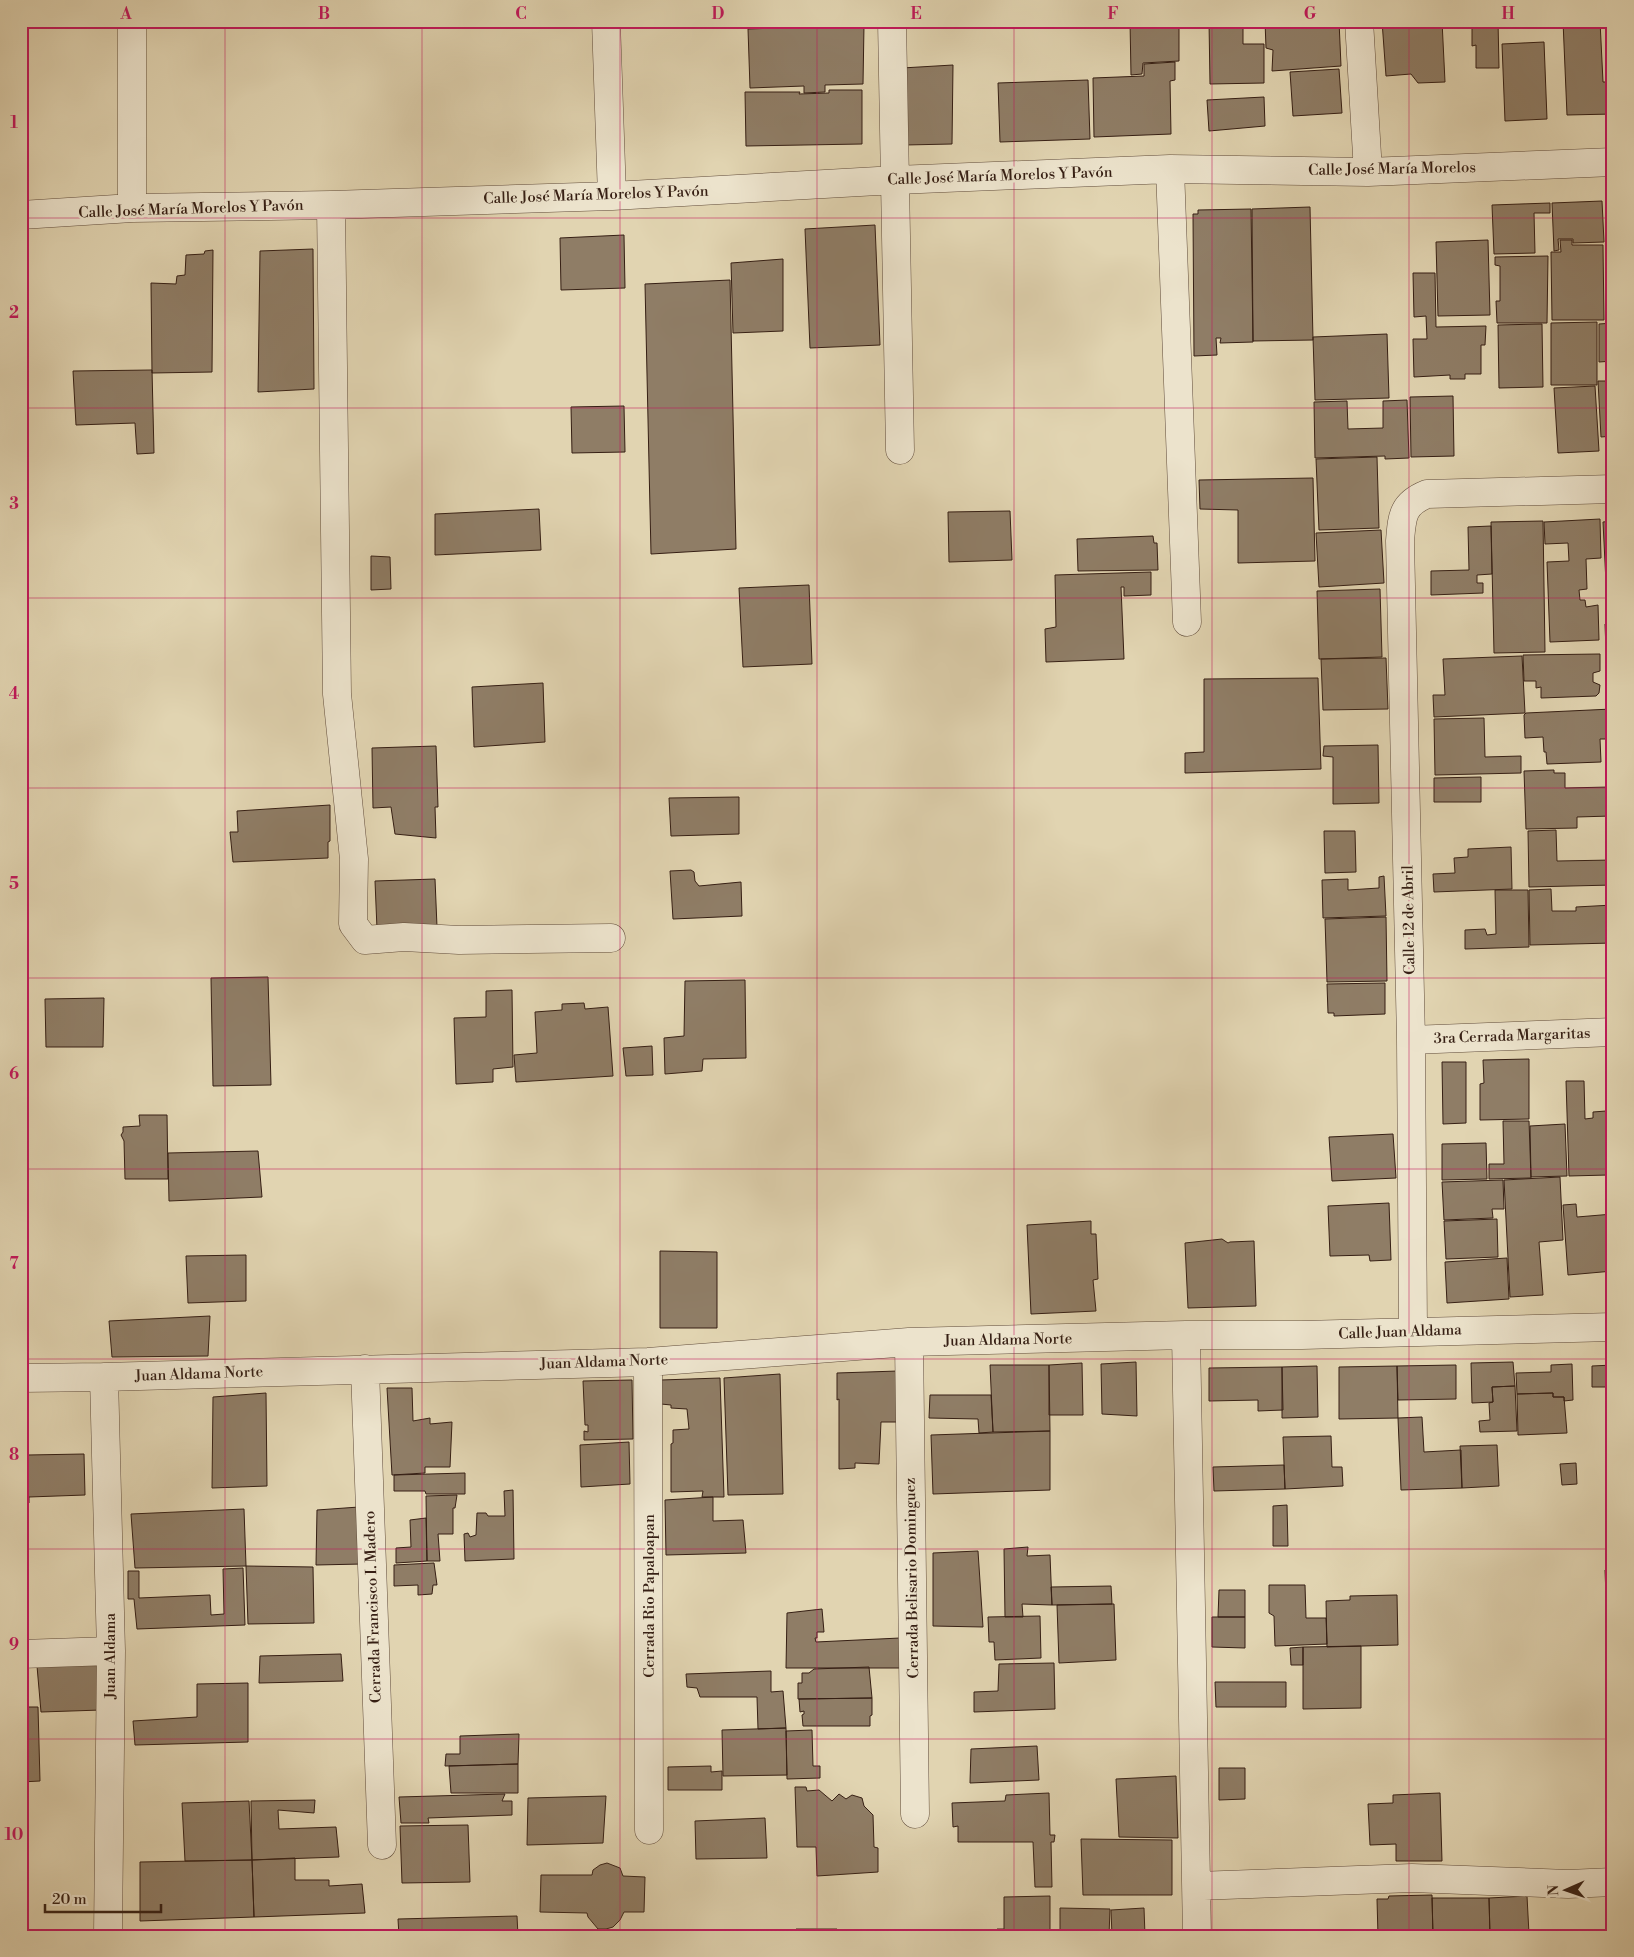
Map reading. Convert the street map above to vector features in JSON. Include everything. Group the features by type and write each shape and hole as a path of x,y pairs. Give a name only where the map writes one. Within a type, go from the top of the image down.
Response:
{"street":[{"path":"132,21 132,208"},
{"path":"606,21 612,196"},
{"path":"892,21 900,450"},
{"path":"1359,21 1368,172"},
{"name":"Calle José María Morelos","path":"1170,169 1368,172 1613,162"},
{"path":"1170,169 1187,622"},
{"name":"Calle José María Morelos Y Pavón","path":"21,215 132,208 331,205 612,196 896,180 1170,169"},
{"path":"331,205 337,694 354,859 353,924 365,940 404,937 459,940 610,938"},
{"name":"Calle 12 de Abril","path":"1413,1332 1412,1040 1400,541 1405,508 1416,498 1427,494 1613,489"},
{"name":"3ra Cerrada Margaritas","path":"1412,1040 1613,1032"},
{"name":"Calle Juan Aldama","path":"1186,1335 1302,1336 1613,1327"},
{"path":"1186,1335 1197,1936"},
{"name":"Juan Aldama Norte","path":"21,1378 648,1362 908,1342 1186,1335"},
{"name":"Cerrada Belisario Dominguez","path":"908,1342 915,1814"},
{"name":"Cerrada Rio Papaloapan","path":"648,1362 649,1830"},
{"name":"Cerrada Francisco I. Madero","path":"365,1369 382,1845"},
{"name":"Juan Aldama","path":"104,1377 111,1651 108,1936"},
{"path":"21,1654 111,1651"},
{"path":"1197,1886 1412,1878 1568,1884 1613,1882"}],"building":[{"path":"1130,21 1179,21 1179,61 1143,63 1142,74 1131,75"},
{"path":"1209,21 1243,21 1243,44 1264,44 1264,83 1210,84"},
{"path":"1265,21 1339,21 1341,66 1272,71 1273,50 1266,48"},
{"path":"1382,21 1442,21 1445,82 1418,83 1411,74 1386,76"},
{"path":"1472,21 1498,21 1499,68 1476,68 1476,45 1472,46"},
{"path":"1563,21 1600,21 1603,82 1613,82 1613,114 1567,115"},
{"path":"864,25 863,84 825,85 825,92 804,93 804,86 750,88 748,29"},
{"path":"1544,42 1547,119 1505,121 1502,44"},
{"path":"1175,62 1175,80 1170,81 1171,134 1094,137 1093,78 1144,76 1144,64"},
{"path":"953,65 952,144 905,145 902,68"},
{"path":"1339,69 1342,113 1293,116 1290,72"},
{"path":"1088,80 1090,139 1000,142 998,83"},
{"path":"829,90 862,90 862,144 746,146 745,92 800,92 799,94 829,93"},
{"path":"1264,97 1265,126 1209,131 1207,100"},
{"path":"1602,201 1604,242 1573,243 1573,239 1558,239 1559,250 1554,251 1552,203"},
{"path":"1550,203 1550,213 1534,213 1535,253 1494,254 1492,205"},
{"path":"1310,207 1313,340 1253,341 1252,209"},
{"path":"1251,209 1253,342 1220,343 1221,338 1216,338 1217,355 1194,356 1193,214 1198,214 1198,210"},
{"path":"875,225 880,345 810,348 805,229"},
{"path":"624,235 625,288 561,290 560,238"},
{"path":"1488,240 1490,315 1438,316 1436,242"},
{"path":"1560,240 1572,240 1572,245 1603,245 1604,320 1552,320 1551,252 1561,252"},
{"path":"313,249 314,389 258,392 260,251"},
{"path":"213,250 212,372 152,373 151,283 176,284 177,276 185,275 186,255 204,254 205,251"},
{"path":"1548,256 1547,323 1497,323 1496,301 1500,301 1500,266 1495,265 1495,257"},
{"path":"783,259 783,331 733,333 731,263"},
{"path":"1413,273 1435,273 1436,327 1486,326 1485,345 1481,345 1481,374 1465,374 1465,379 1450,379 1450,375 1414,377 1413,339 1427,339 1426,316 1414,317"},
{"path":"730,280 736,549 651,554 645,284"},
{"path":"1607,295 1613,295 1613,320 1608,320"},
{"path":"1597,322 1597,385 1551,385 1551,323"},
{"path":"1613,323 1613,361 1599,362 1599,324"},
{"path":"1542,324 1543,387 1499,388 1498,325"},
{"path":"1387,334 1389,398 1315,400 1313,337"},
{"path":"152,370 154,453 137,454 135,423 76,425 73,371"},
{"path":"1598,381 1613,381 1613,436 1601,437"},
{"path":"1595,386 1599,451 1558,453 1554,388"},
{"path":"1453,396 1454,456 1411,457 1410,397"},
{"path":"1407,400 1409,458 1385,459 1385,456 1315,458 1314,402 1347,401 1348,429 1383,428 1383,401"},
{"path":"624,406 625,452 572,453 571,407"},
{"path":"1377,457 1379,528 1319,530 1316,459"},
{"path":"1313,478 1315,561 1238,563 1238,510 1200,509 1199,480"},
{"path":"539,509 541,550 435,555 435,514"},
{"path":"1010,511 1012,560 949,562 948,512"},
{"path":"1600,519 1601,558 1586,559 1587,589 1579,590 1580,600 1585,600 1586,607 1598,605 1599,640 1550,642 1547,562 1569,561 1568,543 1545,544 1544,522"},
{"path":"1543,521 1545,652 1494,653 1491,522"},
{"path":"1613,521 1613,603 1607,603 1603,522"},
{"path":"1491,526 1492,574 1477,575 1477,583 1483,583 1483,593 1431,595 1431,571 1469,570 1468,527"},
{"path":"1381,530 1384,583 1319,587 1316,533"},
{"path":"1153,536 1154,543 1157,543 1158,570 1078,571 1077,539"},
{"path":"371,556 390,557 391,589 371,590"},
{"path":"1151,572 1151,595 1124,596 1124,587 1121,587 1124,659 1046,662 1045,629 1056,627 1055,575"},
{"path":"809,585 812,664 743,667 739,588"},
{"path":"1380,589 1382,657 1319,659 1317,591"},
{"path":"1605,624 1613,624 1613,650 1606,650"},
{"path":"1600,654 1600,671 1593,673 1593,682 1600,685 1599,693 1596,696 1541,698 1541,687 1536,688 1536,681 1524,681 1523,655"},
{"path":"1522,656 1525,713 1434,717 1433,695 1445,695 1443,659"},
{"path":"1386,658 1388,709 1323,710 1321,659"},
{"path":"1318,678 1321,769 1185,773 1185,753 1204,752 1204,679"},
{"path":"543,683 545,742 474,747 472,687"},
{"path":"1612,709 1613,739 1600,739 1601,762 1547,764 1543,737 1525,738 1524,715 1526,713"},
{"path":"1484,718 1485,757 1521,756 1521,773 1435,775 1434,719"},
{"path":"1378,745 1379,803 1333,804 1333,757 1323,756 1324,746"},
{"path":"436,746 438,807 435,807 436,838 395,834 391,807 373,808 372,748"},
{"path":"1554,770 1554,773 1565,773 1565,788 1610,787 1611,816 1577,817 1577,828 1526,829 1524,771"},
{"path":"1481,777 1481,802 1434,802 1434,778"},
{"path":"739,797 739,834 671,836 669,798"},
{"path":"330,805 328,858 233,862 230,832 238,832 237,811"},
{"path":"1556,830 1557,861 1613,860 1613,885 1529,887 1528,831"},
{"path":"1324,831 1355,831 1356,872 1325,873"},
{"path":"1511,847 1512,889 1434,892 1433,874 1455,873 1454,858 1468,857 1468,849"},
{"path":"691,870 694,872 695,881 699,886 741,882 742,916 673,919 670,871"},
{"path":"1384,876 1386,916 1323,918 1322,880 1348,879 1348,890 1379,888 1379,877"},
{"path":"435,879 437,927 377,929 375,881"},
{"path":"1551,889 1552,911 1576,911 1576,907 1613,905 1613,943 1530,945 1529,890"},
{"path":"1495,890 1528,890 1529,947 1465,949 1465,930 1485,929 1487,935 1496,934"},
{"path":"1386,917 1387,981 1327,982 1325,919"},
{"path":"268,977 271,1085 213,1086 211,978"},
{"path":"745,980 746,1058 703,1059 702,1071 665,1074 664,1038 684,1036 685,981"},
{"path":"1385,983 1385,1014 1334,1016 1334,1013 1328,1013 1327,984"},
{"path":"512,990 513,1067 493,1069 493,1082 456,1084 454,1018 486,1017 486,991"},
{"path":"104,998 103,1047 46,1047 45,999"},
{"path":"584,1003 585,1009 608,1007 613,1076 516,1082 514,1055 537,1053 535,1012 562,1010 562,1004"},
{"path":"652,1046 653,1075 626,1076 623,1048"},
{"path":"1529,1059 1529,1119 1480,1120 1480,1084 1484,1083 1483,1060"},
{"path":"1442,1062 1466,1062 1466,1123 1443,1124"},
{"path":"1566,1081 1584,1081 1585,1119 1593,1118 1593,1112 1606,1111 1608,1175 1569,1176"},
{"path":"1613,1098 1613,1172 1611,1172 1609,1101"},
{"path":"139,1115 167,1115 168,1179 125,1179 124,1141 121,1135 123,1127 140,1126"},
{"path":"1503,1121 1529,1121 1531,1178 1489,1179 1489,1164 1504,1164"},
{"path":"1565,1124 1567,1176 1531,1177 1530,1126"},
{"path":"1393,1134 1396,1178 1332,1181 1329,1137"},
{"path":"1486,1143 1487,1179 1442,1180 1442,1144"},
{"path":"258,1151 262,1197 169,1201 168,1153"},
{"path":"1560,1177 1563,1240 1539,1242 1543,1295 1510,1297 1504,1180"},
{"path":"1503,1180 1504,1209 1492,1209 1493,1218 1444,1220 1442,1182"},
{"path":"1389,1203 1391,1260 1370,1261 1369,1255 1330,1256 1328,1206"},
{"path":"1576,1204 1577,1217 1613,1214 1613,1271 1568,1275 1563,1205"},
{"path":"1497,1219 1498,1257 1446,1259 1444,1221"},
{"path":"1091,1221 1091,1234 1096,1234 1098,1279 1093,1280 1096,1311 1031,1314 1027,1225"},
{"path":"1222,1239 1228,1243 1254,1241 1256,1306 1188,1308 1185,1243"},
{"path":"660,1251 717,1252 717,1328 660,1328"},
{"path":"246,1255 246,1301 188,1303 186,1256"},
{"path":"1507,1258 1509,1299 1447,1303 1445,1262"},
{"path":"210,1316 208,1356 112,1357 109,1321"},
{"path":"1136,1362 1137,1416 1102,1414 1101,1364"},
{"path":"1513,1362 1515,1386 1492,1387 1493,1402 1472,1403 1471,1363"},
{"path":"1082,1363 1083,1415 1049,1415 1049,1365"},
{"path":"1572,1364 1573,1400 1564,1401 1564,1397 1553,1397 1553,1393 1517,1394 1516,1373 1551,1372 1551,1365"},
{"path":"990,1365 1049,1365 1050,1431 993,1432"},
{"path":"1456,1365 1456,1399 1398,1400 1397,1366"},
{"path":"1613,1365 1613,1387 1592,1387 1592,1366"},
{"path":"1317,1366 1318,1417 1282,1418 1282,1367"},
{"path":"1397,1366 1398,1418 1339,1419 1339,1367"},
{"path":"1282,1367 1283,1410 1258,1411 1258,1400 1209,1401 1209,1368"},
{"path":"898,1371 897,1422 881,1422 879,1464 855,1463 855,1468 839,1469 837,1373"},
{"path":"780,1374 783,1494 728,1495 724,1378"},
{"path":"720,1378 724,1497 702,1497 703,1491 671,1492 671,1444 673,1443 673,1430 689,1429 687,1409 671,1408 671,1405 661,1404 661,1380"},
{"path":"632,1380 633,1439 584,1440 584,1431 588,1432 588,1425 585,1425 583,1381"},
{"path":"1515,1386 1517,1431 1480,1432 1479,1421 1490,1420 1489,1403 1493,1402 1492,1387"},
{"path":"387,1388 412,1388 413,1421 430,1418 430,1424 452,1422 450,1467 425,1467 425,1473 392,1475"},
{"path":"266,1393 267,1486 212,1488 213,1397"},
{"path":"1553,1393 1553,1397 1564,1397 1567,1433 1518,1435 1517,1394"},
{"path":"930,1395 991,1395 993,1432 979,1433 978,1419 929,1418"},
{"path":"1422,1417 1424,1452 1461,1450 1462,1488 1401,1490 1398,1418"},
{"path":"21,1419 25,1419 28,1455 84,1454 85,1495 29,1497 29,1503 21,1503"},
{"path":"1050,1431 1050,1490 933,1494 931,1435"},
{"path":"1331,1436 1332,1467 1342,1467 1343,1486 1285,1489 1283,1437"},
{"path":"629,1442 630,1484 581,1487 580,1445"},
{"path":"1497,1445 1499,1486 1462,1488 1460,1446"},
{"path":"1576,1463 1577,1484 1562,1485 1560,1464"},
{"path":"1284,1465 1285,1489 1214,1491 1213,1467"},
{"path":"465,1473 465,1494 426,1494 425,1491 394,1491 394,1475"},
{"path":"513,1490 514,1559 465,1561 464,1534 468,1533 470,1537 476,1535 477,1513 486,1513 488,1516 505,1516 504,1491"},
{"path":"457,1495 455,1508 453,1508 453,1534 438,1534 440,1561 427,1561 426,1496"},
{"path":"713,1497 713,1521 743,1520 746,1553 666,1555 665,1500"},
{"path":"1287,1505 1288,1546 1273,1546 1273,1506"},
{"path":"359,1507 362,1564 316,1565 317,1510"},
{"path":"244,1509 246,1566 135,1568 131,1514"},
{"path":"426,1518 427,1561 396,1563 396,1548 411,1547 410,1520"},
{"path":"1028,1547 1027,1556 1050,1555 1052,1605 1022,1604 1023,1617 1005,1617 1004,1549"},
{"path":"978,1551 983,1627 933,1626 933,1553"},
{"path":"434,1563 437,1585 433,1585 432,1594 418,1595 418,1585 394,1586 394,1565"},
{"path":"246,1566 313,1567 314,1623 248,1624"},
{"path":"243,1568 245,1625 137,1629 134,1599 128,1599 128,1571 139,1571 139,1598 210,1595 211,1615 224,1614 223,1569"},
{"path":"1605,1570 1613,1570 1613,1596 1606,1596"},
{"path":"1269,1585 1305,1585 1306,1618 1326,1618 1327,1644 1275,1646 1274,1616 1269,1613"},
{"path":"1111,1586 1112,1604 1052,1605 1051,1587"},
{"path":"1219,1590 1245,1590 1245,1617 1218,1617"},
{"path":"1397,1595 1398,1645 1327,1647 1326,1601 1350,1600 1350,1596"},
{"path":"1114,1604 1116,1660 1059,1663 1057,1605"},
{"path":"822,1609 824,1632 817,1632 816,1642 900,1638 901,1668 786,1668 787,1613"},
{"path":"1040,1616 1041,1658 995,1660 994,1642 989,1642 988,1617"},
{"path":"1212,1617 1245,1617 1245,1648 1212,1647"},
{"path":"1361,1646 1361,1708 1303,1709 1303,1647"},
{"path":"1303,1647 1303,1665 1291,1665 1290,1648"},
{"path":"341,1654 343,1681 259,1683 260,1656"},
{"path":"1054,1663 1055,1709 974,1712 974,1692 998,1691 999,1664"},
{"path":"98,1664 101,1710 41,1712 37,1666"},
{"path":"869,1667 872,1698 798,1699 798,1683 802,1683 802,1673 809,1673 814,1669"},
{"path":"771,1671 771,1692 783,1691 786,1728 758,1729 757,1697 700,1697 697,1688 687,1687 686,1674"},
{"path":"1215,1682 1286,1682 1286,1707 1216,1707"},
{"path":"248,1683 248,1742 135,1745 133,1721 197,1717 197,1684"},
{"path":"872,1698 870,1726 803,1726 802,1715 804,1711 800,1712 799,1699"},
{"path":"21,1707 38,1707 40,1781 21,1782"},
{"path":"786,1728 787,1775 723,1776 722,1730"},
{"path":"812,1730 813,1766 820,1766 820,1778 787,1779 786,1731"},
{"path":"519,1734 518,1764 445,1766 446,1754 460,1754 460,1736"},
{"path":"1037,1746 1039,1780 970,1783 971,1749"},
{"path":"518,1764 518,1793 451,1793 449,1766"},
{"path":"711,1766 711,1772 722,1771 722,1790 668,1790 668,1767"},
{"path":"1219,1768 1245,1768 1245,1799 1219,1800"},
{"path":"1176,1776 1178,1838 1119,1837 1116,1779"},
{"path":"795,1787 806,1787 807,1791 819,1790 832,1801 839,1794 846,1799 852,1795 862,1798 864,1806 873,1815 874,1847 878,1848 878,1872 817,1876 816,1847 797,1847"},
{"path":"1049,1793 1050,1835 1055,1835 1054,1842 1051,1842 1052,1887 1035,1887 1033,1842 958,1842 958,1826 953,1827 952,1803 1005,1801 1006,1795"},
{"path":"1440,1793 1442,1861 1396,1861 1396,1844 1370,1845 1368,1804 1393,1803 1393,1795"},
{"path":"505,1794 502,1801 512,1801 512,1815 428,1818 429,1823 401,1823 399,1797"},
{"path":"606,1796 603,1843 527,1845 528,1798"},
{"path":"315,1800 314,1813 278,1810 279,1829 336,1827 339,1857 252,1860 251,1801"},
{"path":"249,1801 252,1860 185,1861 182,1803"},
{"path":"765,1818 767,1858 696,1859 695,1821"},
{"path":"468,1825 470,1882 402,1883 400,1826"},
{"path":"1081,1839 1172,1840 1172,1895 1083,1895"},
{"path":"295,1858 295,1880 329,1880 329,1886 362,1884 365,1913 254,1917 252,1860"},
{"path":"252,1860 254,1917 140,1921 140,1862"},
{"path":"607,1863 620,1868 623,1876 645,1877 644,1912 624,1912 620,1920 613,1927 598,1929 587,1913 540,1912 541,1875 592,1875 593,1870"},
{"path":"1432,1895 1433,1936 1378,1936 1377,1899 1388,1899 1389,1896"},
{"path":"1050,1896 1050,1936 997,1936 997,1929 1004,1929 1004,1897"},
{"path":"1527,1896 1529,1934 1490,1936 1489,1898"},
{"path":"1432,1898 1489,1898 1490,1936 1433,1936"},
{"path":"1606,1899 1613,1899 1613,1925 1606,1925"},
{"path":"1060,1908 1110,1909 1109,1936 1060,1936"},
{"path":"1144,1908 1145,1936 1112,1936 1111,1910"},
{"path":"517,1916 518,1936 399,1936 398,1919"},
{"path":"796,1929 837,1929 837,1936 796,1936"},
{"path":"1169,1931 1178,1931 1179,1936 1169,1936"}]}
